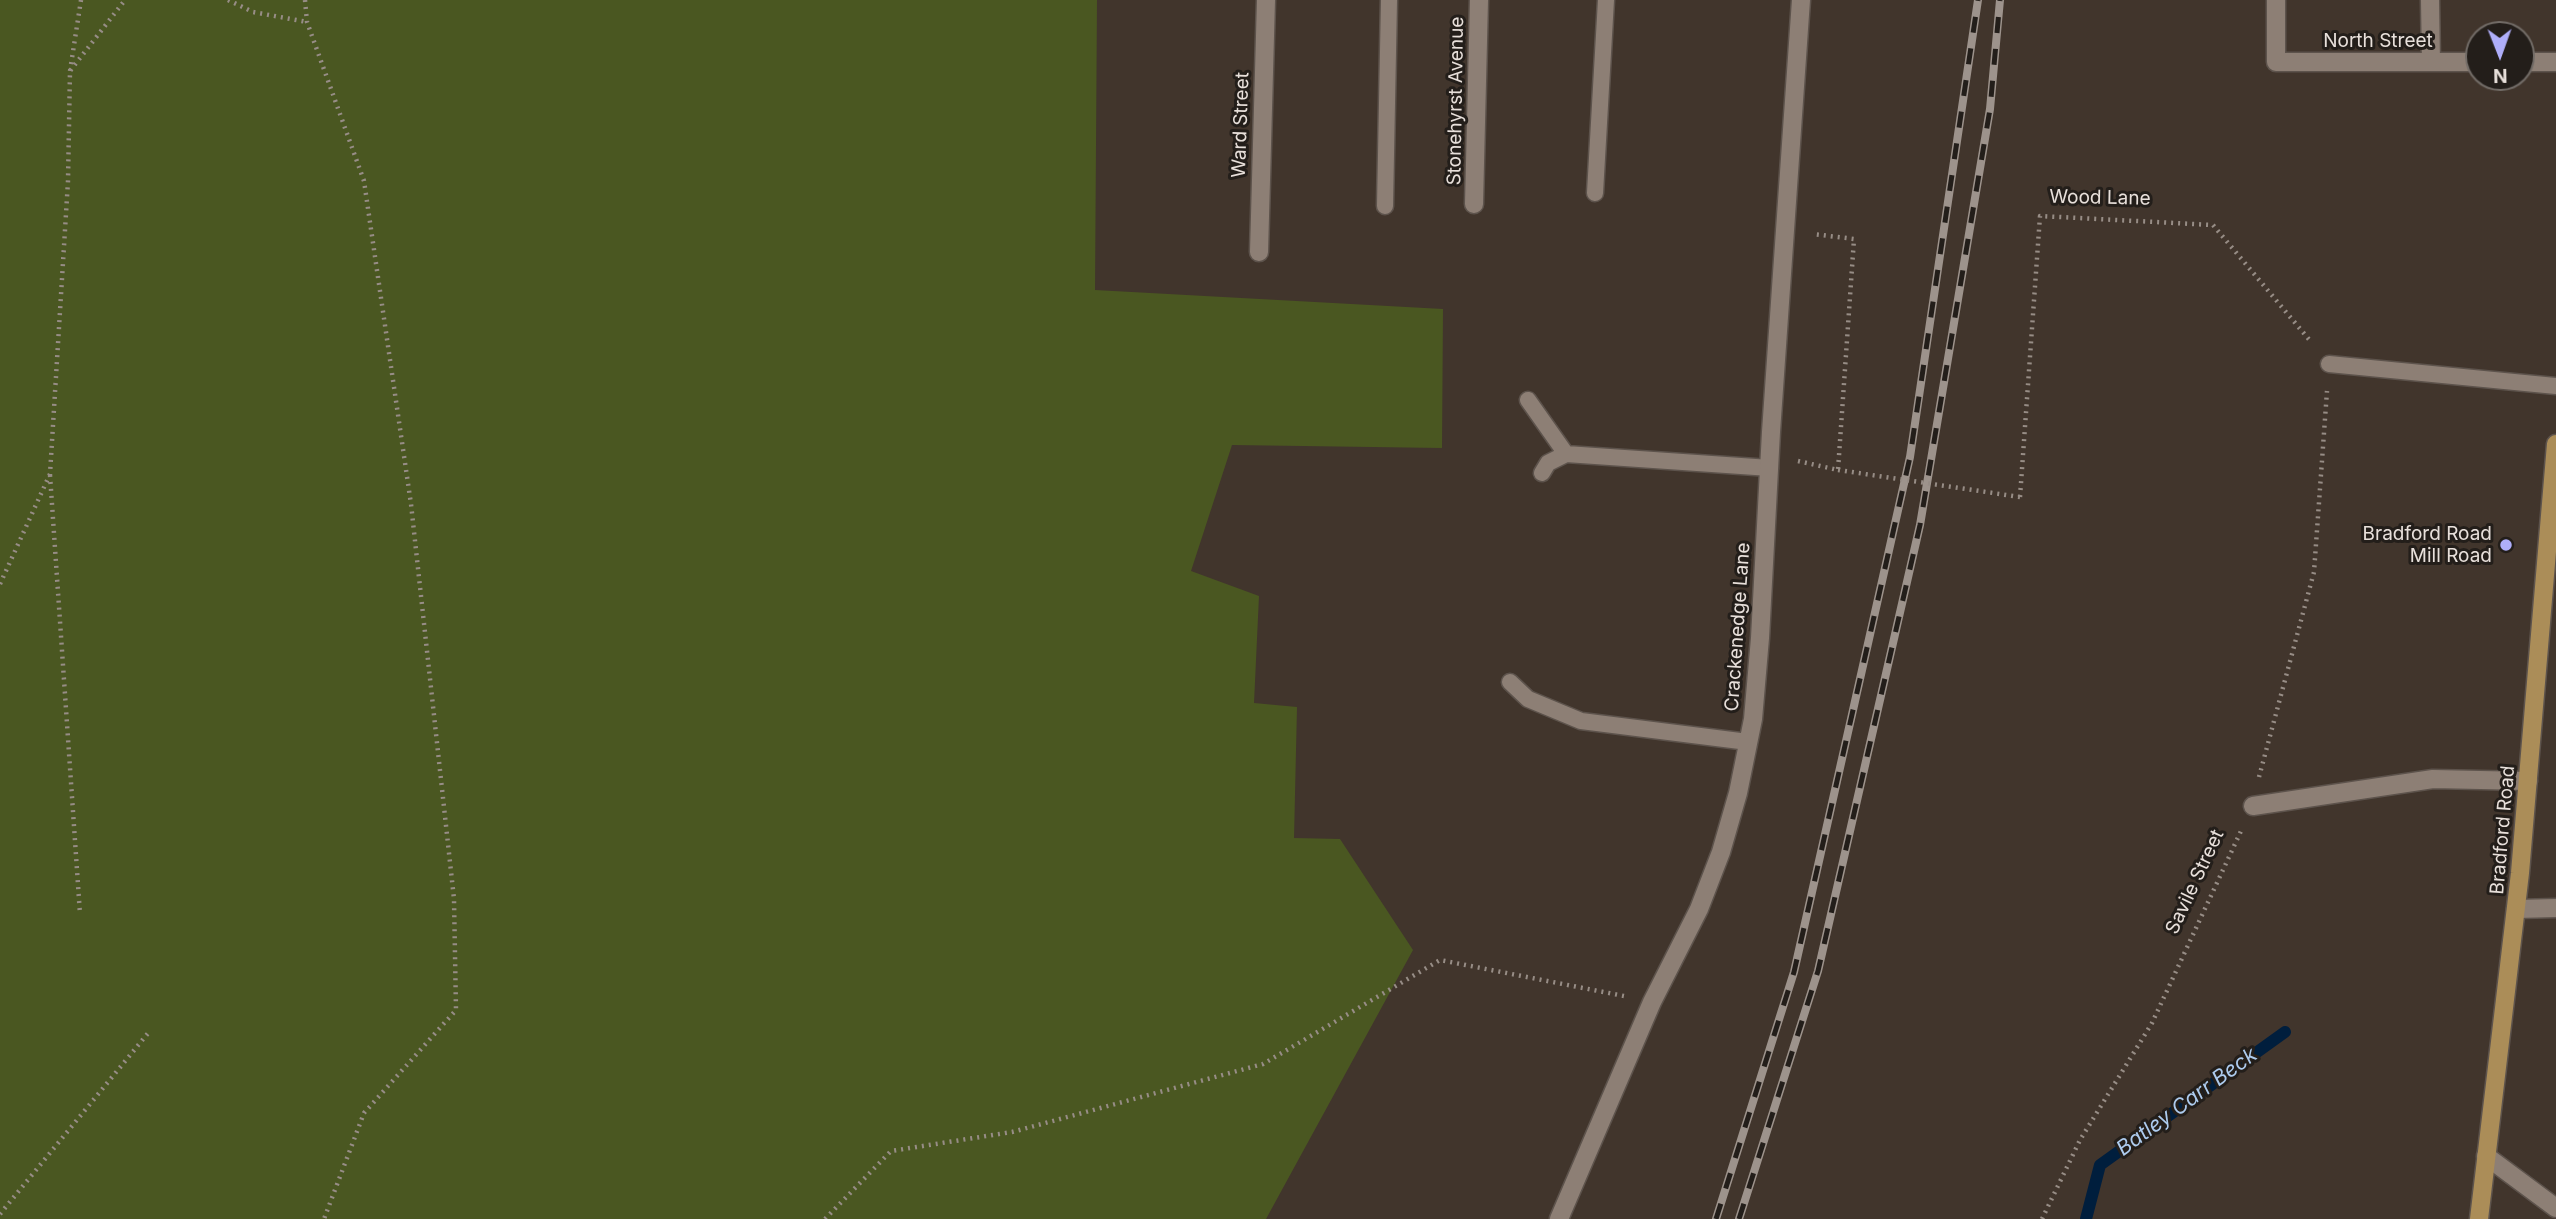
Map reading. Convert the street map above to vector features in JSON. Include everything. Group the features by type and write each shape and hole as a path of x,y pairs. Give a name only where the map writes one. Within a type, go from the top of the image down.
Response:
{"main road":[{"name":"Bradford Road","path":"2479,1219 2516,909 2556,444"}],"street":[{"name":"Ward Street","path":"1259,252 1266,0"},
{"name":"Stonehyrst Avenue","path":"1474,204 1479,0"},
{"name":"Crackenedge Lane","path":"1559,1219 1652,1002 1699,909 1721,852 1738,793 1748,742 1760,638 1801,0"},
{"name":"North Street","path":"2276,0 2277,62 2465,62"},
{"path":"2430,0 2431,62"},
{"path":"2535,62 2556,62"},
{"path":"2253,806 2432,779 2528,781"},
{"path":"2516,909 2556,908"},
{"path":"2486,1156 2556,1208"}],"lane":[{"path":"1385,206 1389,0"},
{"path":"1595,193 1606,0"},
{"path":"2329,364 2556,386"},
{"path":"1528,400 1566,454"},
{"path":"1542,473 1548,463 1566,454 1770,468"},
{"path":"1510,682 1528,699 1581,721 1748,742"}],"path":[{"path":"80,914 50,474 68,181 70,71 81,0"},
{"path":"70,71 125,0"},
{"path":"228,0 253,12 307,22"},
{"path":"305,0 307,22 364,181 411,503 454,899 456,1010 364,1113 324,1219"},
{"name":"Wood Lane","path":"1793,460 1839,470 2020,497 2040,216 2065,215 2213,225 2329,364"},
{"path":"1785,231 1854,239 1839,470"},
{"name":"Savile Street","path":"2042,1219 2080,1140 2152,1023 2253,806 2314,572 2329,364"},
{"path":"0,584 50,474"},
{"path":"825,1219 891,1151 1012,1132 1263,1064 1440,960 1652,1002"},
{"path":"0,1214 149,1032"}],"green space":[{"path":"0,0 1097,0 1095,290 1443,309 1442,448 1232,445 1191,571 1259,596 1254,703 1297,707 1294,838 1340,839 1413,950 1266,1219 0,1219"}],"waterway":[{"name":"Batley Carr Beck","path":"2086,1219 2100,1165 2285,1032"}],"railway":[{"path":"1716,1219 1794,972 1910,457 1978,0"},
{"path":"1739,1219 1818,971 1920,525 1990,109 2000,0"}],"place":[{"name":"Bradford Road Mill Road","path":"2506,545"}]}
